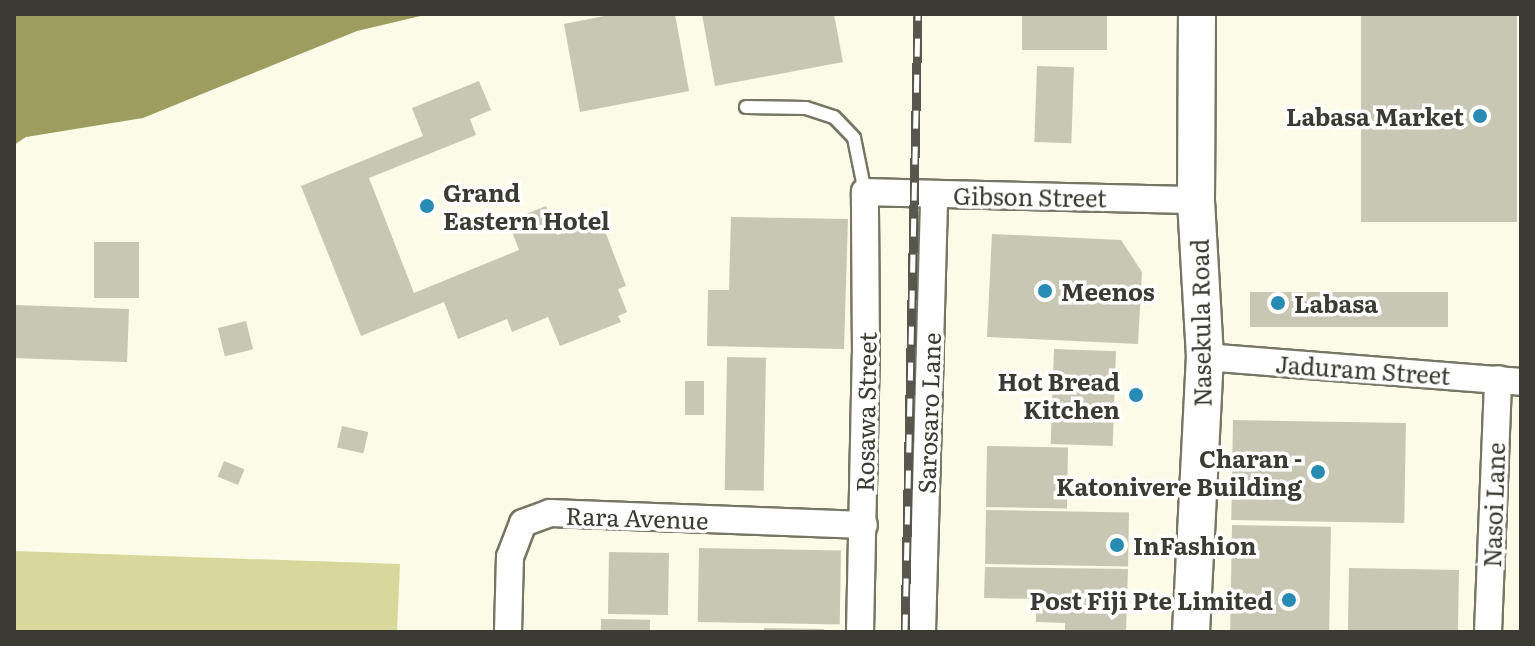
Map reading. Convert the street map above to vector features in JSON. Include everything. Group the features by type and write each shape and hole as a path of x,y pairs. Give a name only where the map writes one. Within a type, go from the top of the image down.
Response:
{"main road":[{"name":"Nasekula Road","path":"1191,632 1205,357 1196,200 1197,14"}],"street":[{"name":"Gibson Street","path":"865,192 1196,200"},
{"name":"Rosawa Street","path":"860,632 864,525 865,192"},
{"name":"Sarosaro Lane","path":"922,632 934,194"},
{"name":"Jaduram Street","path":"1205,357 1509,380"},
{"name":"Nasoi Lane","path":"1488,632 1509,380"},
{"name":"Rara Avenue","path":"508,632 510,557 523,523 550,513 864,525"}],"lane":[{"path":"746,107 806,108 834,117 854,138 865,192"}],"green space":[{"path":"14,551 400,564 397,632 14,632"}],"shaded area":[{"path":"14,14 429,14 357,31 143,118 26,137 14,145"}],"building":[{"path":"614,14 675,14 689,91 580,112 564,24"},
{"path":"702,14 834,14 843,62 715,86"},
{"path":"1022,14 1107,14 1107,50 1022,50"},
{"path":"1361,14 1517,14 1517,222 1361,222"},
{"path":"1037,66 1074,67 1071,143 1034,142"},
{"path":"479,81 491,110 470,119 476,135 369,178 414,293 519,250 508,221 546,206 557,235 600,218 626,286 618,289 627,312 618,316 621,322 560,346 548,317 512,332 507,319 458,339 444,302 361,336 301,186 423,136 412,108"},
{"path":"731,217 848,219 844,349 707,346 708,290 729,290"},
{"path":"992,234 1121,240 1142,272 1138,344 987,337"},
{"path":"94,242 139,242 139,298 94,298"},
{"path":"1250,292 1448,292 1448,327 1250,327"},
{"path":"14,305 129,309 127,362 14,358"},
{"path":"246,321 253,349 225,356 218,328"},
{"path":"1054,349 1116,351 1113,446 1051,444"},
{"path":"727,357 766,358 764,491 725,490"},
{"path":"685,381 704,381 704,415 685,415"},
{"name":"Charan - Katonivere Building","path":"1233,420 1406,423 1404,523 1231,520"},
{"path":"342,426 368,432 363,454 337,447"},
{"path":"987,446 1068,447 1067,508 986,507"},
{"path":"224,461 244,469 238,485 218,477"},
{"path":"986,510 1129,512 1128,566 985,564"},
{"path":"1232,525 1331,527 1329,632 1230,632"},
{"path":"699,548 841,550 840,624 698,622"},
{"path":"609,552 669,553 668,615 608,614"},
{"path":"985,567 1128,569 1126,632 1065,632 1065,623 1036,622 1036,599 984,598"},
{"path":"1349,568 1459,570 1458,632 1348,632"},
{"path":"601,619 650,620 650,632 601,632"},
{"path":"764,628 824,629 824,632 764,632"}],"railway":[{"path":"905,632 918,14"}],"place":[{"name":"Labasa Market","path":"1480,116"},
{"name":"Grand Eastern Hotel","path":"427,206"},
{"name":"Meenos","path":"1045,291"},
{"name":"Labasa","path":"1278,303"},
{"name":"Hot Bread Kitchen","path":"1136,395"},
{"name":"Charan - Katonivere Building","path":"1318,472"},
{"name":"InFashion","path":"1117,545"},
{"name":"Post Fiji Pte Limited","path":"1289,600"}]}
